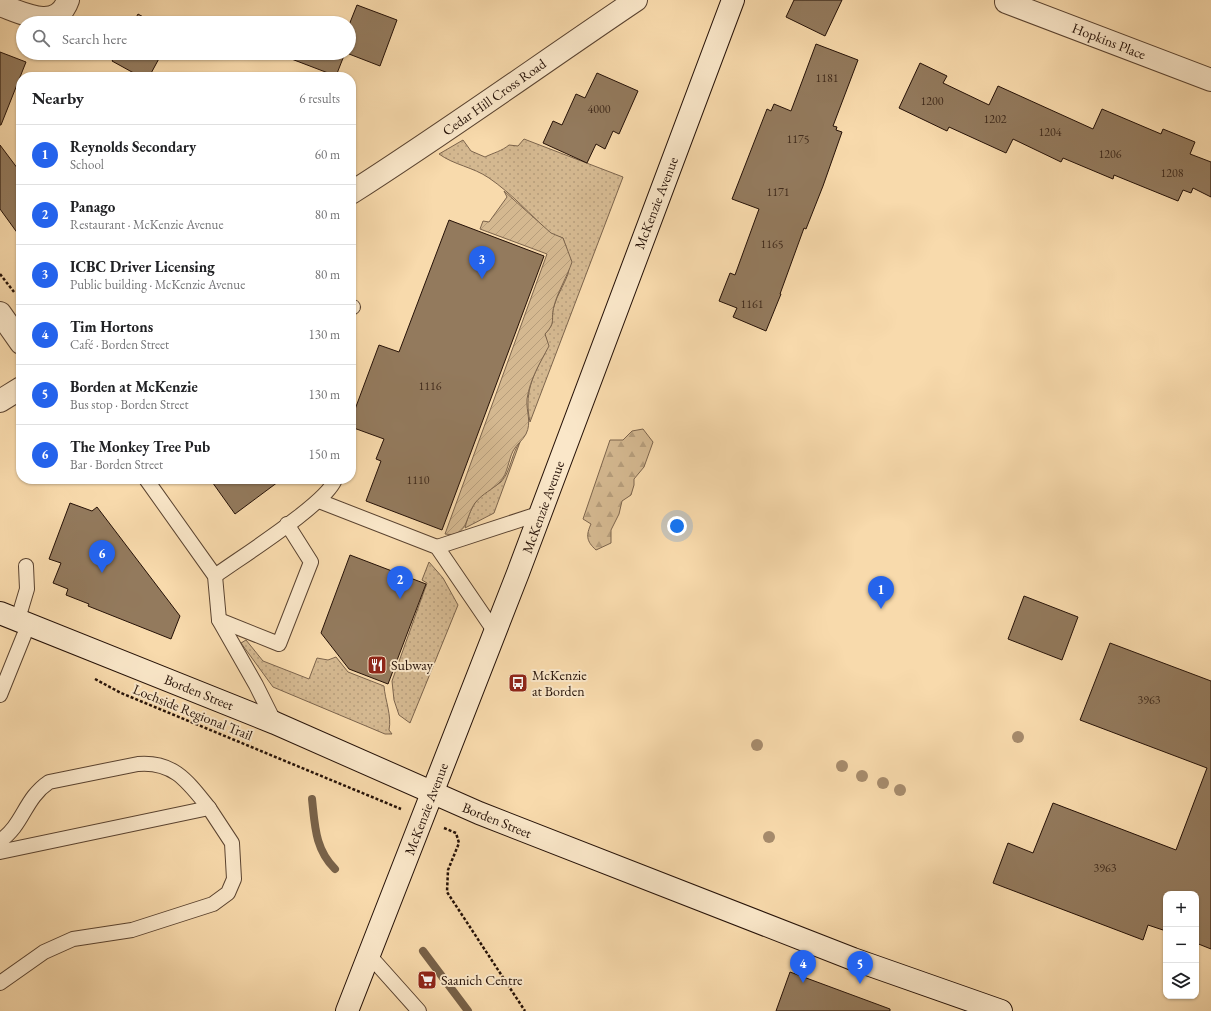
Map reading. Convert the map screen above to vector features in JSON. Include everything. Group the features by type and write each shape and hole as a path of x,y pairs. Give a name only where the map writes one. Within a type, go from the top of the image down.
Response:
{"street":[{"path":"55,16 66,6 68,0"},
{"name":"Cedar Hill Cross Road","path":"356,190 442,134 512,84 636,0"},
{"name":"McKenzie Avenue","path":"347,1011 541,513 582,398 733,0"},
{"name":"Hopkins Place","path":"1006,2 1211,80"},
{"path":"0,5 31,16"},
{"path":"0,313 16,336"},
{"path":"0,401 16,391"},
{"name":"Borden Street","path":"16,618 275,723 479,813 853,959 1001,1011"}],"lane":[{"path":"150,484 215,576 219,620 256,685 275,723"},
{"path":"215,576 318,501 333,484"},
{"path":"318,501 436,547 495,632"},
{"path":"436,547 541,513"},
{"path":"219,620 279,644 311,562 287,524"},
{"path":"0,695 16,618 27,589 26,566"},
{"path":"0,841 12,831 34,794 49,782 138,764 150,763 171,769 191,786 209,808 232,843 234,879 228,893 213,904 132,930 73,939 44,952 0,984"},
{"path":"0,852 209,808"},
{"path":"369,955 419,1010"}],"path":[{"path":"0,274 16,295"},
{"name":"Lochside Regional Trail","path":"90,676 121,693 381,799"},
{"path":"459,843 448,870 447,892 525,1011"}],"green space":[{"path":"524,139 623,177 530,422 528,403 530,386 546,351 545,334 551,326 554,306 569,270 568,256 563,238 551,234 513,197 489,178 439,154 463,140 471,151 485,157 509,145 518,146"},
{"path":"504,191 551,233 563,238 572,262 556,300 551,326 545,334 549,346 536,371 528,392 528,430 513,451 503,478 497,485 475,503 462,530 458,533 445,534 547,254 480,229 483,221 489,222 507,197"},
{"path":"643,429 653,442 644,467 634,479 631,495 622,501 619,514 611,530 611,543 596,550 590,544 588,538 588,531 591,524 583,519 610,440 623,440 632,431"},
{"path":"520,442 494,513 465,528 471,510 476,501 484,492 501,482 504,478"},
{"path":"429,562 443,578 458,605 410,723 399,715 394,700 392,681 427,583 422,580"},
{"path":"246,640 263,661 309,679 317,658 328,660 336,657 348,672 384,686 389,714 389,730 392,734 385,734 273,687 241,643"}],"building":[{"path":"794,0 842,0 825,36 786,17"},
{"path":"357,5 397,20 380,66 356,57 356,16 353,16"},
{"path":"816,44 858,60 833,126 837,127 836,130 842,132 823,186 806,229 804,228 781,294 766,331 733,317 737,308 719,301 730,273 735,275 759,209 732,199 767,109 771,111 774,104 791,111"},
{"path":"0,52 16,58 16,60 26,62 22,72 16,72 16,87 0,125"},
{"path":"158,60 152,72 132,72 112,61"},
{"path":"294,60 342,60 338,72 326,72"},
{"path":"920,63 947,76 943,83 989,105 998,86 1093,129 1102,109 1161,134 1163,129 1195,142 1190,154 1211,162 1211,197 1193,188 1191,193 1183,190 1178,201 1114,175 1113,179 1063,158 1061,162 1013,139 1006,153 949,127 947,131 899,108"},
{"path":"597,73 638,91 619,134 613,131 605,149 596,144 587,163 543,143 553,121 562,125 576,94 585,98"},
{"path":"0,145 16,166 16,231 0,209"},
{"path":"449,220 544,256 442,530 366,501 381,461 376,459 384,439 356,429 356,407 379,345 399,352"},
{"path":"214,484 275,484 235,514"},
{"path":"70,503 92,511 97,507 180,616 171,639 88,606 89,604 66,595 68,589 53,583 61,563 49,559"},
{"path":"350,555 426,584 388,684 349,669 321,633"},
{"path":"1024,596 1078,617 1062,660 1008,639"},
{"path":"1110,643 1211,681 1211,949 1199,944 1199,891 1163,891 1163,930 1148,925 1143,940 993,883 1008,843 1033,853 1053,803 1176,850 1207,768 1080,720"},
{"path":"790,972 890,1009 890,1011 776,1011"}],"waterway":[{"path":"312,799 317,837 323,853 335,869"},
{"path":"423,951 468,1011"}],"place":[{"name":"ICBC Driver Licensing","path":"482,279"},
{"name":"The Monkey Tree Pub","path":"102,573"},
{"name":"Panago","path":"400,599"},
{"name":"Reynolds Secondary","path":"881,609"},
{"name":"Subway","path":"377,665"},
{"name":"McKenzie at Borden","path":"518,683"},
{"name":"Saanich Centre","path":"427,980"},
{"name":"Tim Hortons","path":"803,983"},
{"name":"Borden at McKenzie","path":"860,984"}]}
